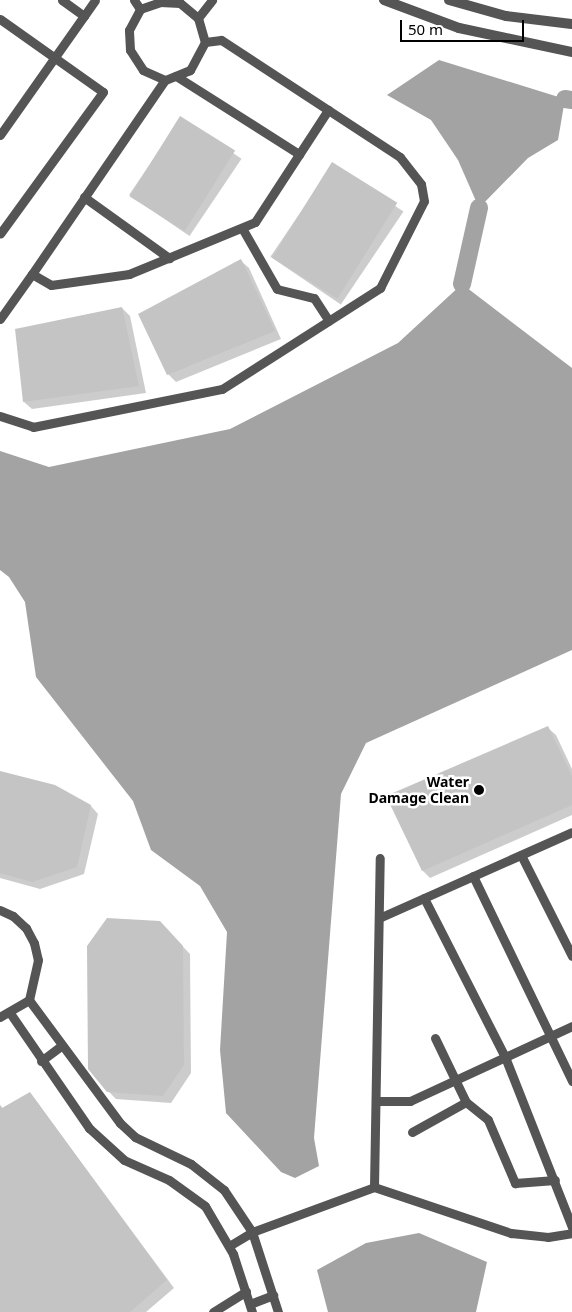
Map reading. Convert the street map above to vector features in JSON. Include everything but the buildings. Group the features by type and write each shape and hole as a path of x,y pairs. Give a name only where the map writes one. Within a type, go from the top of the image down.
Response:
{"street":[{"path":"384,0 459,28 572,52"},
{"path":"449,0 506,16 572,24"}],"lane":[{"path":"62,0 84,16"},
{"path":"0,135 95,0"},
{"path":"134,0 140,10"},
{"path":"198,18 212,0"},
{"path":"0,319 165,80 190,70 205,42 198,18 180,3 173,1 160,2 140,10 130,30 130,50 143,70 165,80"},
{"path":"0,19 103,92 0,234"},
{"path":"0,416 33,427 222,389 380,288 424,201 421,184 400,157 221,40 205,42"},
{"path":"176,76 299,154"},
{"path":"32,274 51,285 96,281 129,274 255,222 328,110"},
{"path":"84,197 170,258"},
{"path":"242,228 277,290 314,298 329,321"},
{"path":"379,918 571,835"},
{"path":"521,855 572,956"},
{"path":"374,1187 380,858"},
{"path":"473,876 572,1081"},
{"path":"424,898 505,1057 572,1227"},
{"path":"0,910 13,916 26,928 34,943 38,960 30,1000 0,1017"},
{"path":"30,1000 120,1124 135,1137 208,1174 224,1190 252,1232 278,1312"},
{"path":"10,1013 41,1061 89,1128 124,1160 169,1180 205,1206 229,1246 251,1308 273,1295"},
{"path":"376,1101 410,1101 572,1026"},
{"path":"435,1038 466,1102 488,1120 515,1183 555,1180"},
{"path":"41,1061 62,1045"},
{"path":"412,1132 466,1102"},
{"path":"229,1246 252,1232 374,1187 511,1233 548,1237 572,1233"},
{"path":"213,1312 246,1291"}],"shaded area":[{"path":"439,60 565,99 558,140 528,158 479,208 458,160 431,120 387,95"},
{"path":"462,284 572,368 572,650 366,743 341,794 314,1138 319,1166 295,1178 281,1172 226,1113 220,1050 227,932 200,886 151,850 133,801 36,677 25,602 9,577 0,570 0,451 49,467 230,429 398,343"},
{"path":"419,1233 487,1262 476,1312 328,1312 317,1270 366,1243"}],"waterway":[{"path":"565,99 572,100"},
{"path":"462,284 479,208"}],"place":[{"name":"Water Damage Clean","path":"479,790"}]}
